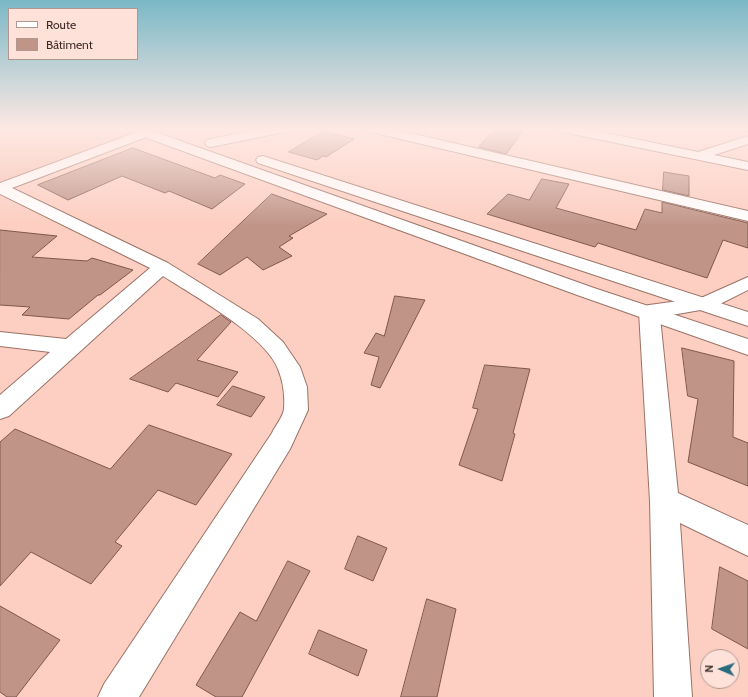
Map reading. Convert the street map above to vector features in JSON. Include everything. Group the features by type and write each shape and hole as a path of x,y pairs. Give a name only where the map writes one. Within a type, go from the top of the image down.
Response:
{"street":[{"path":"0,188 67,161"},
{"path":"221,161 587,292 748,347"},
{"path":"265,161 748,319"},
{"path":"510,161 748,216"},
{"path":"723,161 748,166"},
{"path":"0,188 162,268 251,324 275,347 289,367 295,387 296,410 281,441 117,697"},
{"path":"0,409 162,268"},
{"path":"649,312 705,304 748,283"},
{"path":"649,312 664,501 673,697"},
{"path":"0,339 70,347"},
{"path":"664,501 748,541"}],"shaded area":[{"path":"0,161 63,161 0,183"}],"building":[{"path":"101,161 167,161 215,178 220,175 245,184 212,209 169,191 165,193 122,176 68,200 38,185"},
{"path":"664,172 689,176 689,196 663,190"},
{"path":"542,179 569,184 556,208 636,230 645,209 662,213 662,202 748,223 748,248 723,240 707,278 598,243 595,247 487,214 508,194 529,200"},
{"path":"272,194 327,214 289,236 293,238 279,247 292,256 263,270 247,257 220,275 198,264"},
{"path":"0,230 57,236 32,257 87,261 92,258 133,270 98,295 69,319 22,315 30,307 0,305"},
{"path":"395,296 425,300 380,388 371,385 379,357 364,353 376,333 384,336"},
{"path":"221,315 231,322 197,360 238,372 218,397 176,383 168,392 130,379"},
{"path":"682,348 734,361 733,437 748,443 748,486 688,462 698,399 688,396"},
{"path":"485,365 530,369 513,433 515,434 502,481 459,465 478,409 473,408"},
{"path":"233,386 265,397 251,417 217,405"},
{"path":"149,425 232,454 196,505 158,490 115,542 122,546 91,584 31,552 0,586 0,442 15,429 110,469"},
{"path":"358,536 387,548 373,581 345,569"},
{"path":"288,561 310,571 242,697 216,697 196,685 240,612 256,621"},
{"path":"720,567 748,581 748,649 712,629"},
{"path":"427,599 456,609 437,697 401,697"},
{"path":"0,606 60,640 16,697 7,697 0,692"},
{"path":"319,630 367,650 358,676 309,654"}]}
